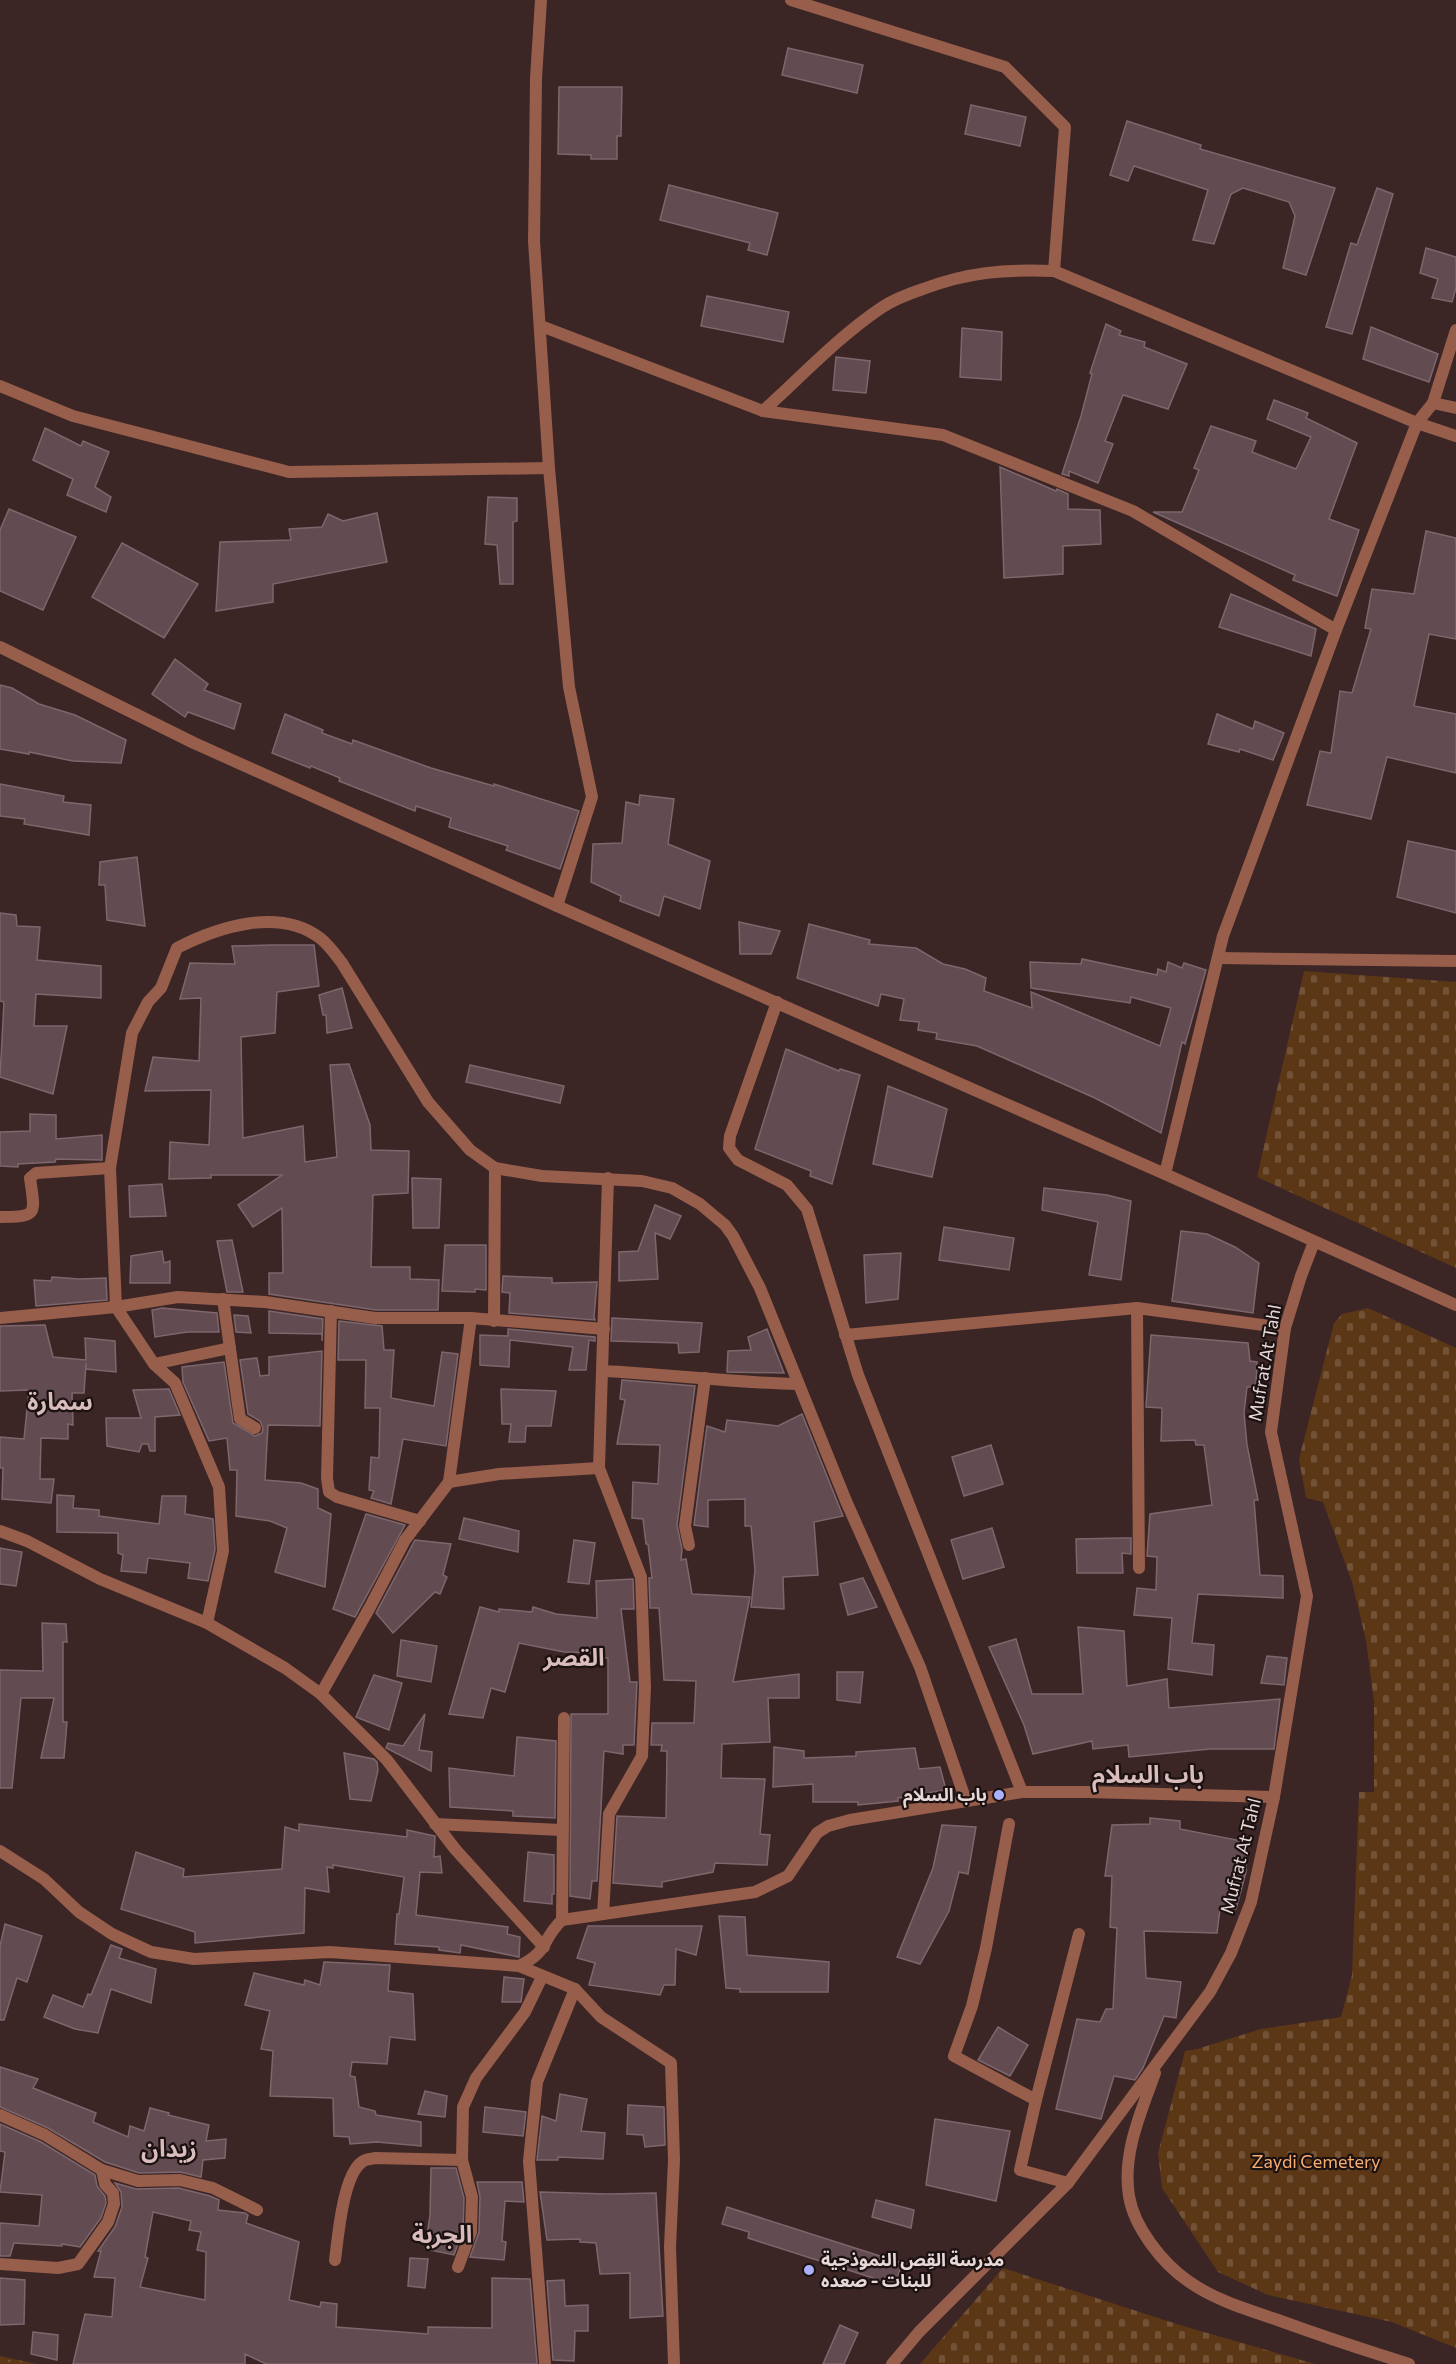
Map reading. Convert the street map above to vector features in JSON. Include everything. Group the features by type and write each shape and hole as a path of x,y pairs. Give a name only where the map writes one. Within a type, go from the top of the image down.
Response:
{"street":[{"path":"541,0 536,78 533,217 549,468 569,687 592,797 556,906"},
{"path":"791,0 1005,67 1065,127 1054,271"},
{"path":"763,411 854,329 895,300 937,284 981,272 1054,271 1417,423 1456,436"},
{"path":"540,326 763,411 943,435 1133,511 1336,630"},
{"path":"1165,1174 1223,936 1336,630 1417,423 1433,403 1456,330"},
{"path":"0,386 73,416 289,472 549,468"},
{"path":"1433,403 1456,408"},
{"path":"0,647 194,743 1456,1305"},
{"path":"207,1623 223,1551 219,1486 175,1383 154,1364 116,1307 110,1168 132,1033 148,1002 161,988 177,948 232,927 267,922 287,924 307,930 327,945 342,963 428,1102 470,1150 495,1168 542,1176 642,1181 672,1188 700,1204 725,1224 742,1250 760,1288 846,1501 920,1667 966,1801"},
{"path":"1218,957 1456,961"},
{"path":"777,1002 730,1136 729,1148 738,1160 787,1185 807,1209 858,1375 1022,1792"},
{"path":"0,1217 25,1217 30,1213 34,1207 30,1178 36,1173 110,1168"},
{"path":"494,1321 495,1168"},
{"path":"603,1914 609,1814 642,1756 645,1687 641,1577 599,1468 608,1178"},
{"name":"Mufrat At Tahl","path":"892,2364 919,2332 1068,2183 1221,1975 1238,1937 1251,1902 1274,1797 1306,1596 1271,1432 1285,1328 1314,1242"},
{"path":"0,1318 116,1307 178,1297 265,1302 375,1318 471,1318 604,1329"},
{"path":"223,1299 240,1419 255,1428"},
{"path":"845,1335 1137,1308 1285,1328"},
{"path":"1137,1308 1139,1568"},
{"path":"331,1311 327,1478 329,1492 337,1497 420,1521"},
{"path":"321,1694 405,1540 449,1482 471,1318"},
{"path":"154,1364 230,1348"},
{"path":"603,1371 754,1383 798,1384"},
{"path":"689,1545 685,1526 705,1378"},
{"path":"449,1482 500,1474 599,1468"},
{"path":"0,1531 27,1541 100,1579 207,1623 285,1668 321,1694 387,1760 455,1849 544,1947"},
{"path":"562,1920 561,1830 564,1718"},
{"path":"519,1966 536,1959 552,1930 562,1920 755,1892 789,1876 817,1833 828,1826 850,1820 1022,1792 1274,1797"},
{"path":"435,1824 561,1830"},
{"path":"1009,1824 986,1948 972,2006 954,2056 1036,2100"},
{"path":"0,1851 44,1880 80,1912 112,1934 151,1952 194,1959 330,1952 519,1966 575,1989 601,2017 671,2063 674,2160 670,2247 674,2364"},
{"path":"1068,2183 1020,2170 1079,1934"},
{"path":"458,2267 471,2232 472,2197 462,2160 463,2107 476,2078 525,2012 542,1977"},
{"path":"545,2364 529,2161 537,2082 575,1989"},
{"path":"1160,2060 1136,2127 1129,2153 1127,2181 1129,2198 1135,2216 1145,2235 1164,2259 1187,2280 1214,2296 1276,2320 1409,2364"},
{"path":"0,2115 45,2135 102,2170 138,2181 180,2180 213,2188 257,2210"},
{"path":"335,2260 344,2199 351,2177 362,2162 375,2158 462,2160"},
{"path":"0,2264 58,2268 78,2264 108,2222 114,2204 113,2193 105,2184 102,2170"}],"green space":[{"path":"1304,971 1456,982 1456,1268 1257,1177"},
{"name":"Zaydi Cemetery","path":"1368,1308 1456,1348 1456,2348 1392,2322 1268,2295 1218,2272 1162,2188 1158,2153 1185,2051 1261,2029 1341,2017 1352,1975 1359,1792 1374,1792 1374,1702 1366,1640 1352,1582 1323,1502 1306,1498 1299,1459 1334,1323 1342,1314"},
{"path":"1003,2268 1183,2326 1315,2364 920,2364"},
{"path":"0,2356 37,2364 0,2364"}],"building":[{"path":"788,48 863,65 857,93 782,75"},
{"path":"559,87 622,87 621,136 617,136 617,159 591,159 591,155 558,154"},
{"path":"971,105 1026,117 1020,146 965,134"},
{"path":"1127,121 1201,145 1200,149 1335,188 1306,275 1283,268 1295,216 1289,202 1243,188 1231,194 1214,244 1193,240 1208,190 1134,166 1128,181 1110,175"},
{"path":"669,185 778,213 767,255 748,250 750,243 660,220"},
{"path":"1377,188 1393,194 1352,334 1326,327 1351,243 1357,245"},
{"path":"1426,248 1456,257 1456,288 1452,302 1432,298 1438,279 1420,273"},
{"path":"707,296 789,312 783,342 701,326"},
{"path":"1106,324 1121,331 1119,335 1145,342 1144,347 1187,364 1168,409 1123,395 1105,441 1113,444 1098,483 1069,471 1069,476 1062,474 1081,416 1092,374 1090,373"},
{"path":"1371,327 1438,354 1429,382 1363,359"},
{"path":"962,328 1002,332 1001,380 960,377"},
{"path":"836,357 870,361 866,393 833,390"},
{"path":"1274,400 1308,413 1306,418 1357,443 1329,519 1359,530 1337,596 1293,580 1295,575 1153,512 1182,512 1199,470 1194,468 1211,426 1256,441 1252,452 1296,469 1311,437 1267,419"},
{"path":"45,428 81,446 83,441 109,452 95,487 111,497 106,512 67,495 73,479 33,460"},
{"path":"1000,467 1068,494 1068,509 1100,510 1101,544 1063,546 1063,574 1004,578"},
{"path":"488,497 517,498 517,521 513,522 513,584 500,584 497,545 485,544"},
{"path":"9,509 76,537 43,610 0,591 0,530"},
{"path":"377,513 387,562 273,584 273,602 216,611 220,542 291,540 289,529 322,527 328,514 343,521"},
{"path":"1426,531 1456,538 1456,639 1429,634 1414,706 1456,714 1456,773 1387,757 1371,819 1307,805 1320,751 1331,753 1340,691 1352,693 1371,629 1365,628 1372,589 1414,594"},
{"path":"122,543 198,584 164,638 92,597"},
{"path":"1231,594 1316,629 1311,656 1219,627"},
{"path":"175,659 208,684 204,690 241,704 234,729 188,712 185,717 152,694"},
{"path":"0,685 12,688 39,704 75,715 126,740 121,763 73,761 0,749"},
{"path":"285,714 323,730 322,733 352,744 353,740 431,768 494,786 494,784 579,811 560,869 506,850 508,846 449,827 451,818 416,806 415,811 339,781 340,778 311,766 310,768 272,753"},
{"path":"1217,714 1253,729 1255,721 1284,733 1273,760 1240,749 1239,752 1208,744"},
{"path":"0,784 64,796 63,802 91,805 89,835 24,824 25,819 0,816"},
{"path":"640,795 674,799 668,844 710,861 700,909 664,896 659,916 620,901 621,896 591,882 593,844 622,843 626,802 639,805"},
{"path":"1408,841 1456,851 1456,913 1397,897"},
{"path":"137,857 145,926 107,920 105,885 99,885 100,862"},
{"path":"0,913 16,915 17,926 40,927 37,960 101,966 101,998 36,994 34,1026 67,1026 53,1094 0,1077 4,1002 0,1001"},
{"path":"739,922 780,931 771,954 740,954"},
{"path":"809,924 870,940 869,944 916,948 943,964 965,969 986,978 984,991 1032,1008 1031,992 1160,1046 1171,1008 1131,997 1130,1003 1031,988 1030,962 1081,964 1082,959 1157,975 1158,969 1166,972 1168,962 1182,968 1184,963 1206,970 1185,1044 1182,1042 1161,1133 1095,1098 977,1046 936,1039 937,1033 918,1030 919,1022 900,1020 904,999 881,994 878,1006 797,978"},
{"path":"314,945 319,986 277,992 275,1033 241,1037 243,1138 303,1126 305,1162 337,1157 330,1065 349,1064 370,1125 371,1150 409,1151 408,1193 373,1195 371,1267 410,1267 410,1279 439,1280 438,1310 376,1310 269,1294 269,1273 283,1273 282,1208 253,1227 238,1205 282,1175 211,1175 211,1178 169,1179 170,1142 209,1145 211,1090 145,1091 153,1057 199,1061 201,998 180,999 190,963 235,964 232,946"},
{"path":"342,988 352,1028 327,1033 326,1015 323,1015 319,995"},
{"path":"786,1049 839,1071 840,1069 860,1075 832,1184 810,1176 811,1171 755,1149"},
{"path":"470,1065 564,1086 560,1103 466,1082"},
{"path":"888,1086 947,1109 932,1177 873,1164"},
{"path":"30,1114 56,1115 56,1139 102,1135 102,1160 56,1159 55,1162 18,1164 18,1167 0,1166 0,1132 30,1131"},
{"path":"412,1178 441,1179 439,1228 413,1228"},
{"path":"162,1184 166,1216 130,1217 129,1186"},
{"path":"1044,1188 1107,1195 1131,1201 1121,1280 1089,1275 1098,1222 1042,1210"},
{"path":"655,1205 681,1216 670,1239 655,1233 658,1279 619,1281 619,1252 638,1251"},
{"path":"944,1227 1014,1238 1009,1270 939,1260"},
{"path":"1181,1231 1207,1234 1235,1247 1259,1263 1253,1313 1172,1301"},
{"path":"232,1240 243,1292 227,1292 217,1241"},
{"path":"445,1245 486,1245 486,1290 442,1291"},
{"path":"162,1251 164,1263 170,1261 170,1283 130,1283 131,1256"},
{"path":"901,1253 898,1299 866,1303 864,1255"},
{"path":"503,1276 552,1278 552,1283 597,1282 595,1320 509,1313 510,1293 502,1292"},
{"path":"52,1277 106,1278 107,1300 36,1306 34,1280 51,1281"},
{"path":"162,1308 217,1313 219,1332 187,1332 155,1337 152,1310"},
{"path":"269,1311 323,1319 322,1341 322,1334 269,1333"},
{"path":"234,1315 248,1316 251,1333 236,1332"},
{"path":"612,1318 702,1323 699,1352 679,1353 678,1343 611,1341"},
{"path":"339,1321 382,1326 384,1350 394,1350 391,1398 434,1406 442,1352 458,1354 446,1446 403,1439 391,1504 371,1498 374,1491 369,1490 371,1457 379,1458 380,1408 365,1408 366,1360 338,1360"},
{"path":"45,1325 53,1357 86,1360 85,1338 115,1341 116,1372 86,1369 86,1363 84,1393 72,1393 73,1425 68,1424 68,1439 41,1438 40,1479 54,1479 51,1503 2,1499 3,1468 0,1468 0,1437 24,1439 29,1390 0,1391 0,1326"},
{"path":"508,1329 595,1337 595,1341 589,1340 586,1370 569,1370 573,1347 510,1340 509,1367 480,1365 480,1335 508,1336"},
{"path":"767,1329 784,1373 727,1372 728,1351 751,1350 748,1337"},
{"path":"1151,1335 1248,1343 1250,1361 1257,1362 1256,1387 1247,1387 1244,1413 1247,1445 1258,1500 1254,1500 1260,1575 1283,1576 1283,1598 1198,1594 1192,1643 1214,1645 1212,1675 1168,1669 1172,1618 1134,1615 1137,1588 1156,1590 1157,1557 1147,1556 1150,1514 1212,1505 1204,1445 1196,1445 1195,1440 1161,1441 1162,1408 1146,1407"},
{"path":"322,1351 320,1426 268,1425 265,1480 301,1483 318,1489 318,1508 331,1514 325,1587 275,1572 287,1528 270,1521 236,1516 237,1470 230,1470 227,1438 209,1441 183,1382 182,1367 224,1362 233,1423 255,1436 262,1433 263,1428 260,1421 248,1414 240,1360 257,1358 260,1376 269,1375 269,1357"},
{"path":"622,1380 695,1386 677,1525 682,1549 681,1560 686,1559 692,1594 750,1597 733,1682 799,1674 799,1698 768,1698 770,1742 722,1744 721,1778 765,1779 760,1834 770,1835 767,1865 715,1863 713,1872 662,1882 662,1887 613,1883 617,1816 666,1818 667,1751 661,1751 662,1745 651,1745 652,1723 694,1723 696,1681 664,1680 659,1608 650,1608 649,1578 652,1578 648,1544 646,1544 643,1519 632,1518 633,1482 658,1484 660,1445 617,1444 625,1400 620,1399"},
{"path":"169,1389 180,1415 155,1417 155,1451 150,1451 148,1444 142,1444 139,1452 107,1446 106,1418 141,1418 133,1390"},
{"path":"501,1389 556,1391 551,1426 526,1426 525,1442 509,1442 511,1424 502,1424"},
{"path":"802,1414 843,1516 814,1522 818,1575 783,1577 784,1609 751,1607 755,1570 751,1526 745,1526 745,1499 708,1500 708,1527 694,1525 707,1426 725,1432 727,1420 778,1426"},
{"path":"991,1445 1003,1484 964,1496 952,1457"},
{"path":"57,1495 74,1496 73,1508 99,1510 99,1516 159,1524 162,1496 186,1496 185,1514 213,1519 215,1550 208,1581 188,1578 190,1563 148,1558 146,1573 121,1571 123,1555 118,1553 118,1533 57,1532"},
{"path":"366,1514 405,1525 355,1617 333,1609"},
{"path":"464,1518 519,1531 518,1552 459,1539"},
{"path":"992,1528 1004,1567 963,1579 951,1540"},
{"path":"1131,1538 1131,1554 1122,1553 1123,1573 1077,1573 1076,1539"},
{"path":"415,1540 451,1544 443,1575 447,1577 440,1594 435,1592 393,1633 376,1613"},
{"path":"574,1540 595,1543 589,1584 568,1582"},
{"path":"0,1548 22,1552 16,1586 0,1584"},
{"path":"863,1578 877,1607 848,1615 840,1584"},
{"path":"633,1579 634,1609 621,1609 630,1682 637,1682 634,1745 623,1745 623,1754 604,1751 597,1881 592,1881 590,1899 570,1896 571,1714 608,1714 608,1658 597,1658 597,1653 564,1652 519,1643 505,1692 491,1688 483,1718 449,1714 480,1607 499,1612 499,1609 532,1612 533,1607 556,1614 597,1618 596,1581"},
{"path":"42,1623 66,1624 67,1642 63,1642 63,1722 67,1722 64,1758 41,1758 54,1698 21,1698 12,1788 0,1788 0,1670 43,1671"},
{"path":"1078,1627 1124,1631 1127,1686 1167,1679 1169,1708 1280,1699 1274,1749 1210,1749 1129,1757 1128,1745 1093,1749 1092,1741 1033,1754 1024,1725 989,1647 1016,1639 1032,1694 1083,1694"},
{"path":"401,1640 437,1646 431,1682 397,1676"},
{"path":"1267,1656 1287,1658 1284,1685 1261,1683"},
{"path":"837,1672 863,1672 860,1703 837,1700"},
{"path":"374,1675 402,1683 389,1730 356,1717"},
{"path":"425,1714 419,1750 432,1752 431,1771 386,1748 388,1743 403,1746"},
{"path":"517,1737 556,1741 555,1818 513,1816 513,1811 450,1807 449,1768 514,1776"},
{"path":"774,1747 804,1751 804,1758 856,1756 856,1752 915,1748 919,1769 940,1767 946,1790 898,1798 898,1801 858,1805 858,1802 813,1802 813,1784 773,1787"},
{"path":"344,1753 374,1759 377,1762 378,1770 371,1801 350,1799"},
{"path":"1150,1818 1180,1821 1180,1829 1247,1842 1246,1872 1236,1909 1220,1909 1217,1933 1144,1931 1146,1978 1181,1982 1176,2018 1164,2016 1143,2068 1135,2080 1114,2076 1101,2119 1056,2109 1077,2019 1100,2022 1106,2009 1113,2009 1117,1928 1110,1927 1112,1876 1105,1876 1112,1825 1150,1824"},
{"path":"299,1824 407,1837 407,1830 435,1836 434,1857 440,1856 442,1873 420,1872 416,1915 508,1927 507,1934 520,1937 519,1957 461,1945 460,1953 439,1950 439,1947 395,1944 397,1914 399,1914 404,1877 333,1865 333,1868 327,1867 329,1892 305,1888 304,1933 195,1943 195,1932 121,1909 136,1852 184,1869 183,1877 282,1869 285,1827 299,1831"},
{"path":"942,1825 976,1827 968,1874 959,1872 949,1911 920,1964 897,1957 933,1868"},
{"path":"528,1852 554,1855 552,1904 524,1901"},
{"path":"719,1916 745,1917 747,1955 829,1962 828,1992 740,1992 740,1989 726,1988"},
{"path":"5,1924 42,1936 27,1982 17,1978 4,2020 0,2020 0,1946"},
{"path":"588,1926 702,1926 696,1955 676,1949 675,1985 664,1985 660,1995 589,1985 595,1963 577,1958"},
{"path":"111,1945 122,1949 119,1958 156,1969 151,2003 111,1989 98,2033 75,2029 44,2017 53,1995 83,2007 88,1994 91,1995"},
{"path":"324,1962 390,1965 388,1991 413,1994 415,2040 390,2037 387,2064 352,2062 350,2076 355,2077 359,2107 375,2111 376,2115 421,2122 421,2146 377,2142 350,2144 349,2137 334,2136 333,2098 270,2096 273,2051 261,2049 270,2011 245,2005 254,1973 304,1985 305,1980 320,1985"},
{"path":"504,1977 524,1979 521,2002 502,2002"},
{"path":"998,2027 1028,2045 1010,2076 978,2060"},
{"path":"0,2067 38,2079 33,2088 96,2113 93,2122 128,2137 130,2126 144,2131 150,2108 209,2125 206,2141 226,2139 225,2158 203,2160 201,2177 180,2172 139,2173 105,2162 48,2128 0,2107"},
{"path":"425,2091 447,2096 445,2117 418,2114"},
{"path":"560,2094 587,2099 581,2131 605,2133 603,2159 558,2157 558,2160 537,2160 542,2116 556,2121"},
{"path":"628,2105 664,2107 665,2145 645,2147 643,2135 627,2134"},
{"path":"485,2107 526,2112 523,2136 483,2132"},
{"path":"935,2119 1010,2131 996,2201 926,2185"},
{"path":"0,2124 41,2142 95,2175 97,2186 105,2196 106,2203 101,2218 80,2247 62,2244 62,2246 14,2243 10,2256 0,2256 0,2223 39,2226 42,2195 0,2192 5,2152 0,2151"},
{"path":"431,2168 456,2168 464,2198 463,2230 454,2255 425,2249 430,2215"},
{"path":"477,2182 522,2182 524,2202 505,2201 502,2241 506,2242 504,2260 470,2257 479,2232 480,2197"},
{"path":"115,2183 136,2189 179,2188 210,2196 219,2200 218,2210 245,2213 248,2215 246,2223 299,2242 289,2300 320,2307 321,2302 337,2304 336,2327 428,2334 428,2327 492,2328 492,2278 530,2279 537,2364 266,2364 245,2354 245,2364 73,2364 85,2314 112,2317 115,2278 94,2277 101,2251 98,2251 115,2227 122,2207 121,2192","holes":["153,2212 191,2221 189,2230 201,2232 197,2250 206,2252 205,2300 140,2287 148,2258 145,2257"]},
{"path":"540,2192 656,2193 663,2316 630,2318 630,2273 600,2274 596,2243 580,2242 580,2239 547,2240"},
{"path":"876,2200 914,2210 911,2228 872,2217"},
{"path":"727,2207 902,2263 895,2285 748,2238 749,2232 722,2224"},
{"path":"410,2258 428,2259 425,2288 408,2286"},
{"path":"0,2278 25,2280 24,2324 0,2325"},
{"path":"564,2280 565,2306 588,2305 588,2331 575,2331 574,2361 553,2360 547,2281"},
{"path":"840,2325 858,2333 844,2364 823,2364"},
{"path":"33,2332 58,2335 57,2360 31,2354"}],"place":[{"name":"باب السلام","path":"999,1795"},
{"name":"مدرسة القِص النموذجية للبنات - صعده","path":"809,2270"}],"district":[{"name":"سمارة","path":"60,1402"},
{"name":"القصر","path":"574,1658"},
{"name":"باب السلام","path":"1148,1775"},
{"name":"زيدان","path":"169,2149"},
{"name":"الجربة","path":"442,2235"}]}
